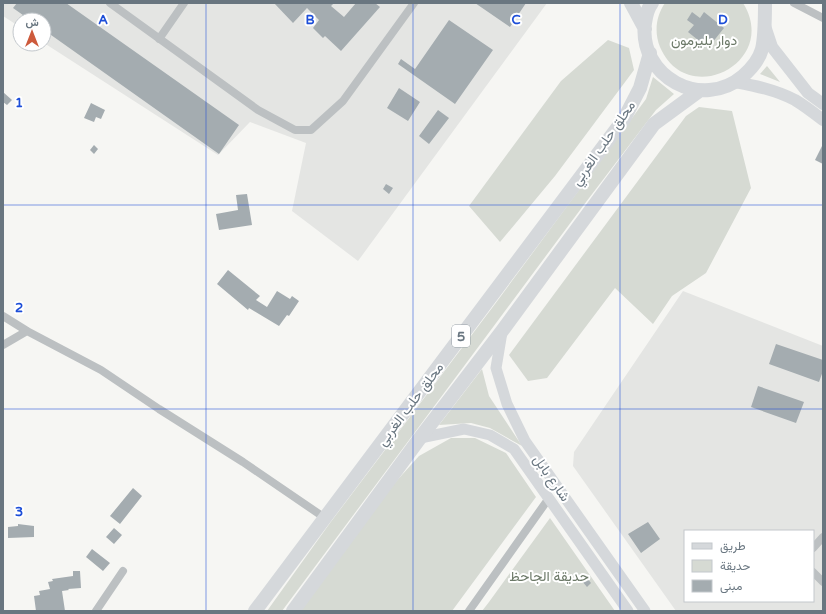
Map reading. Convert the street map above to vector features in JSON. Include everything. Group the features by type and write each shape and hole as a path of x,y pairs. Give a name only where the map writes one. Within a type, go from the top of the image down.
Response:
{"highway":[{"path":"631,3 645,29"},
{"path":"652,3 647,13 645,29 646,45 658,69 679,86 699,91 721,89 735,82 752,68 762,49 765,3"},
{"path":"757,3 764,24"},
{"name":"محلق حلب الغربي","path":"255,611 624,119 640,88 650,53"},
{"name":"محلق حلب الغربي","path":"293,611 654,124 699,91"}],"main road":[{"path":"764,24 772,47 808,93 823,104"},
{"path":"735,82 759,86 779,93 795,100 823,120"}],"street":[{"path":"110,3 258,110 295,130 311,130 343,100 414,3"},
{"path":"159,39 184,3"},
{"path":"794,3 823,18"},
{"path":"3,316 27,331 101,370 243,462 325,518"},
{"path":"3,345 27,331"},
{"name":"شارع بابل","path":"502,331 496,368 507,404 525,441 645,611"},
{"path":"420,438 464,429 490,435 514,449 628,611"},
{"path":"519,456 530,448"},
{"path":"469,611 549,498"},
{"path":"814,547 823,537"},
{"path":"96,611 123,571"},
{"path":"814,573 823,582"}],"shaded area":[{"path":"3,3 547,3 358,261 292,211 306,143 250,122 218,155 52,48 52,12 12,12 12,22 3,16"},
{"path":"683,291 823,346 823,611 676,611 573,466 574,452"}],"green space":[{"name":"دوار بليرمون","path":"665,3 743,3 751,24 749,44 740,59 726,71 708,76 690,75 673,66 660,47 657,36 658,19"},
{"path":"608,40 629,48 634,70 555,176 500,242 469,206 561,81"},
{"path":"767,66 780,82 760,74"},
{"path":"653,77 674,94 656,110 583,206 282,611 267,611 330,523 495,304 646,99"},
{"path":"699,107 732,111 751,188 706,273 672,296 653,324 615,288 547,378 528,381 509,355 686,116"},
{"path":"482,369 489,396 522,446 490,428 471,423 439,425"},
{"path":"451,438 475,438 506,453 536,497 452,611 300,611 383,496 419,456"},
{"name":"حديقة الجاحظ","path":"550,518 615,611 482,611 489,602"}],"building":[{"path":"17,3 66,3 239,125 219,154 52,36 52,12 19,12 13,8"},
{"path":"274,3 334,3 331,6 344,17 356,3 375,3 380,7 341,51 325,36 323,38 313,28 319,20 307,8 293,23"},
{"path":"475,3 526,3 510,27"},
{"path":"692,12 700,18 704,12 724,28 708,48 688,32 694,25 687,20"},
{"path":"449,20 493,50 455,104 398,64 401,59 415,69"},
{"path":"399,88 420,102 408,121 387,108"},
{"path":"3,92 12,100 7,105 3,102"},
{"path":"91,103 105,110 101,119 96,117 94,122 84,118"},
{"path":"438,110 449,118 429,144 419,136"},
{"path":"823,144 823,164 815,160"},
{"path":"94,145 98,149 94,154 90,150"},
{"path":"386,184 393,188 389,194 383,189"},
{"path":"247,194 252,225 219,230 216,214 238,210 236,195"},
{"path":"228,270 260,296 256,300 267,307 277,291 290,299 292,296 299,301 289,316 287,315 279,326 249,308 248,310 217,284"},
{"path":"776,344 823,360 823,371 819,382 769,364"},
{"path":"758,386 804,402 796,423 751,407"},
{"path":"133,488 142,496 120,524 110,516"},
{"path":"648,522 660,539 641,553 628,534"},
{"path":"18,524 34,526 34,537 8,538 8,527 18,526"},
{"path":"114,528 122,535 114,544 106,537"},
{"path":"92,549 110,563 103,571 86,557"},
{"path":"73,571 80,571 81,588 62,591 65,611 36,611 34,596 40,595 39,591 50,589 48,582 53,581 52,579 73,576"},
{"path":"587,578 591,583 587,587 582,581"}]}
